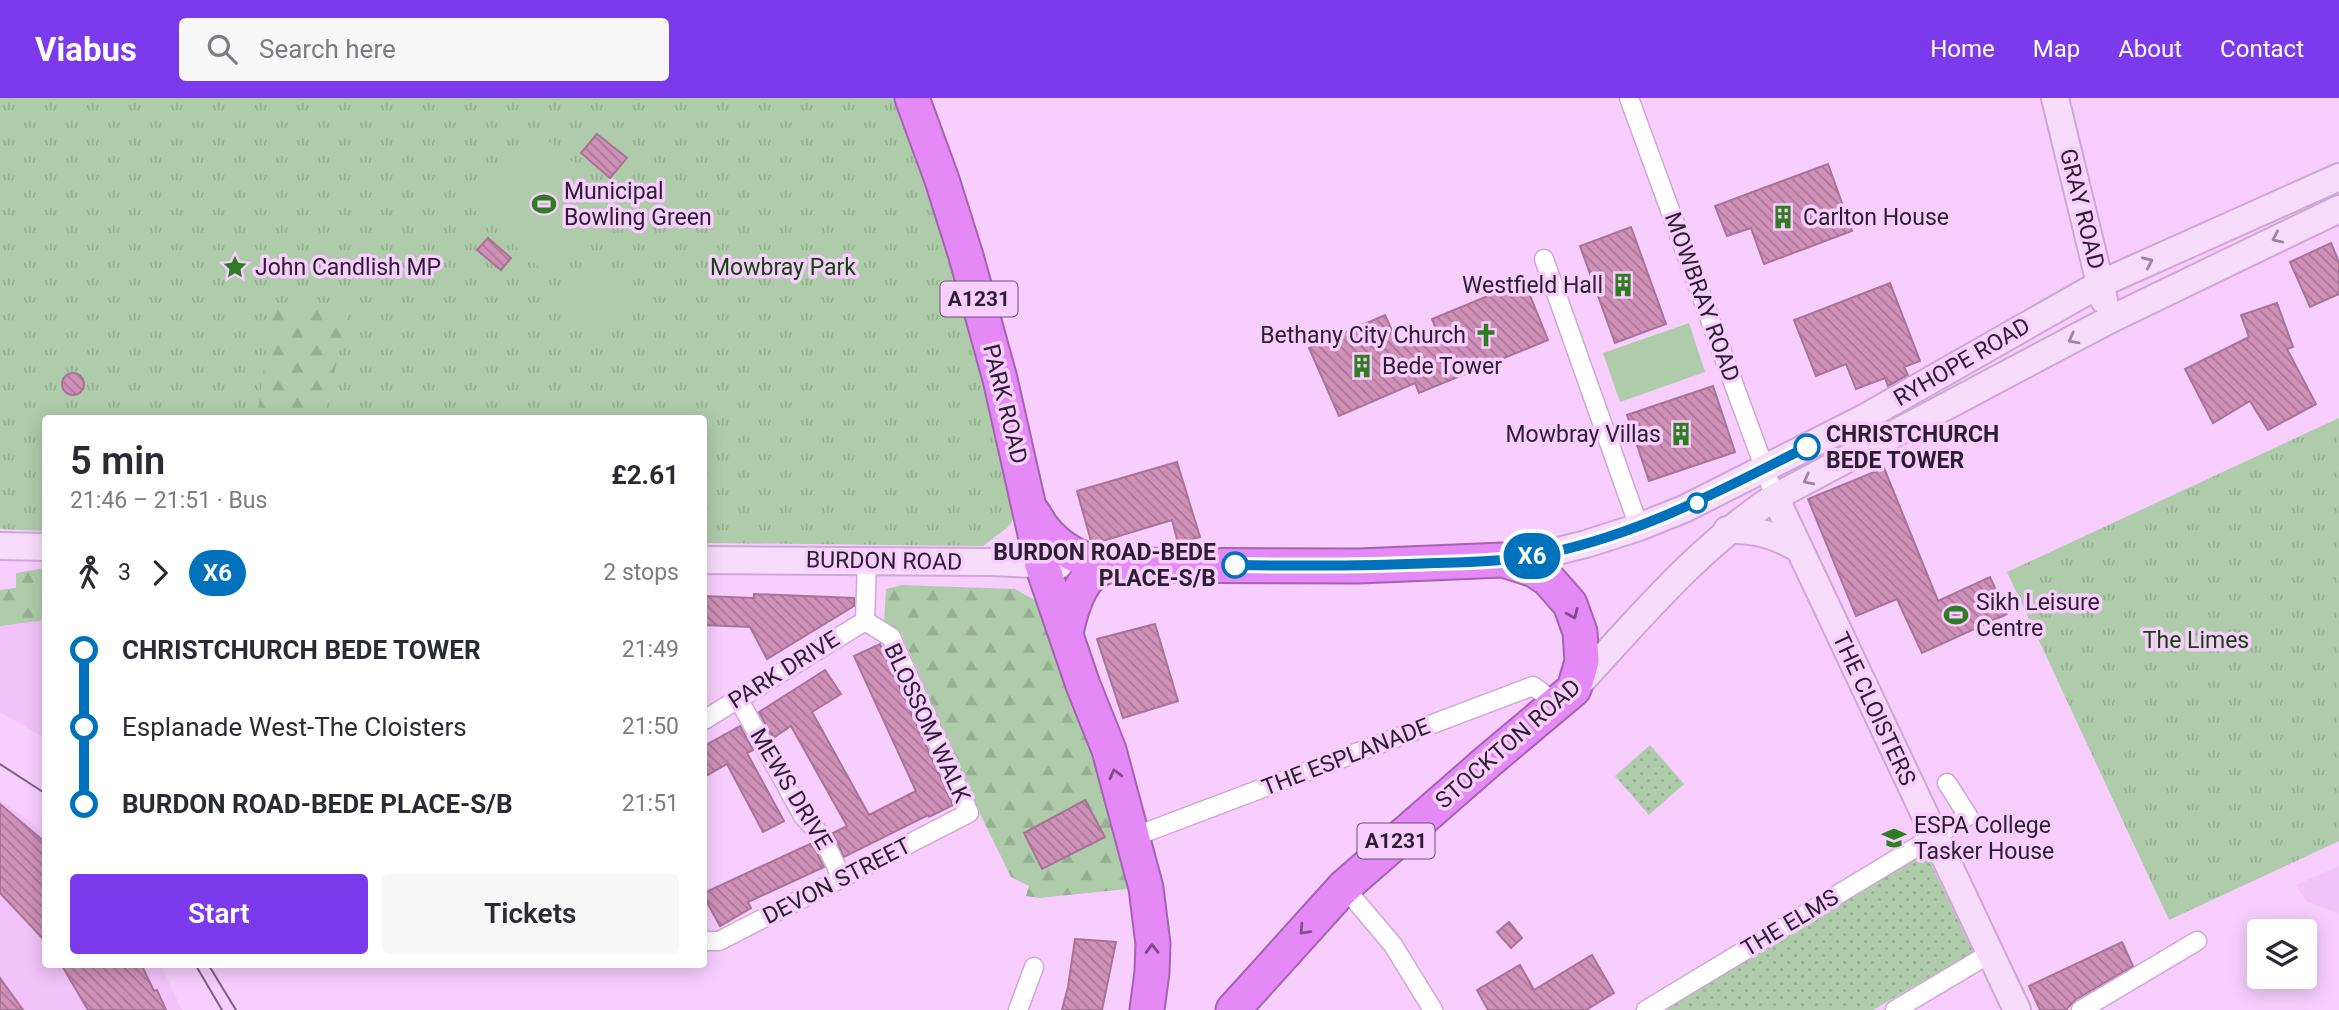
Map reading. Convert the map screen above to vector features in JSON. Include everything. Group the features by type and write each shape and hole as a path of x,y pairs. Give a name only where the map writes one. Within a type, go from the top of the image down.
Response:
{"highway":[{"name":"PARK ROAD","path":"912,98 942,180 977,294 1042,565 1083,685 1109,750 1146,888 1153,944 1155,1007"},
{"name":"A1231","path":"1029,506 1043,529 1095,574"},
{"name":"A1231","path":"1503,560 1534,570 1548,579 1570,604 1582,646 1582,661 1566,697"},
{"name":"BURDON ROAD","path":"1095,574 1503,560"},
{"path":"1066,632 1073,605 1095,574"},
{"name":"STOCKTON ROAD","path":"1233,1010 1344,887 1566,697"}],"main road":[{"name":"GRAY ROAD","path":"2055,98 2109,320"},
{"name":"RYHOPE ROAD","path":"1503,560 1550,553 1639,527 1684,509 1864,418 2099,284 2339,177"},
{"name":"RYHOPE ROAD","path":"1661,595 1727,530 1775,497 2109,320 2339,209"},
{"name":"THE CLOISTERS","path":"1775,497 1934,836"},
{"path":"1727,530 1767,533 1799,549"},
{"path":"0,546 42,547"},
{"name":"BURDON ROAD","path":"707,560 990,562 1042,565 1095,574"},
{"name":"PARK ROAD","path":"990,562 1014,572 1036,587 1054,607 1066,632"},
{"name":"STOCKTON ROAD","path":"1566,697 1661,595"},
{"path":"1934,836 2017,1010"}],"street":[{"name":"MOWBRAY ROAD","path":"1630,98 1775,497"},
{"path":"1544,258 1639,527"},
{"name":"BLOSSOM WALK","path":"867,561 865,621 891,637 969,813"},
{"name":"PARK DRIVE","path":"707,718 865,621"},
{"name":"THE ESPLANADE","path":"1132,840 1144,833 1533,686 1566,697"},
{"name":"MEWS DRIVE","path":"739,700 803,816 821,835 842,878"},
{"name":"THE CLOISTERS","path":"1934,836 1968,816 1947,783"},
{"name":"DEVON STREET","path":"707,941 719,941 969,813"},
{"name":"THE ELMS","path":"1646,1010 1934,836"},
{"path":"1344,887 1393,945 1433,1010"},
{"path":"2081,1010 2197,941"},
{"path":"1895,1010 1989,954"},
{"path":"1018,1010 1034,967"}],"shaded area":[{"path":"42,584 42,736 0,712 0,590"},
{"path":"0,800 42,832 42,968 162,968 182,1010 0,1010"},
{"path":"2339,866 2339,914 2306,901 2296,885"}],"green space":[{"name":"Mowbray Park","path":"0,98 903,98 974,300 1021,507 1008,527 983,546 707,543 707,415 42,415 42,531 0,529"},
{"name":"Municipal Bowling Green","path":"538,131 616,201 549,276 471,206"},
{"path":"628,274 642,301 614,316 594,321 574,319 564,314 561,303 582,282"},
{"path":"350,305 325,415 257,415 272,306"},
{"path":"1689,323 1705,372 1620,402 1603,353"},
{"name":"The Limes","path":"2339,418 2339,841 2169,920 2007,572"},
{"path":"42,569 42,620 0,626 0,590 16,588 16,573"},
{"path":"902,585 1015,589 1040,603 1093,735 1137,888 1039,898 1026,896 1029,886 1011,877 981,816 901,633 884,625 886,589"},
{"path":"1650,745 1684,784 1649,815 1615,776"},
{"path":"1926,853 1973,952 1873,1010 1661,1010"}],"building":[{"path":"597,134 627,158 610,178 581,153"},
{"name":"Carlton House","path":"1828,164 1852,231 1764,264 1751,228 1727,236 1715,206"},
{"name":"Westfield Hall","path":"1631,227 1666,324 1615,343 1580,246"},
{"path":"488,238 511,258 501,270 477,250"},
{"path":"2331,243 2339,262 2339,294 2310,307 2290,262"},
{"path":"1524,281 1548,340 1419,393 1415,383 1339,416 1309,348 1385,315 1399,346 1437,331 1432,319"},
{"path":"1890,283 1920,361 1904,367 1908,375 1888,386 1885,378 1856,389 1846,364 1816,376 1794,320"},
{"path":"2277,303 2293,347 2287,349 2316,404 2268,430 2250,401 2213,423 2185,369 2249,337 2241,315"},
{"path":"69,373 77,373 84,380 84,388 77,395 69,395 62,388 62,380"},
{"name":"Mowbray Villas","path":"1713,386 1735,452 1649,481 1627,415"},
{"path":"1177,462 1200,537 1178,543 1172,520 1096,543 1091,541 1077,491"},
{"path":"1884,468 1938,601 1990,577 2007,614 1922,653 1897,599 1856,616 1808,499"},
{"path":"754,594 854,598 854,606 767,659 750,627 707,625 707,596 754,598"},
{"path":"1155,624 1178,701 1123,718 1097,639"},
{"path":"880,644 953,805 844,857 833,833 847,826 791,726 773,738 759,712 825,670 841,694 812,712 869,815 916,791 854,656"},
{"path":"740,726 753,750 747,753 784,821 763,832 727,764 707,775 707,744"},
{"path":"1085,800 1105,837 1042,869 1024,833"},
{"path":"0,804 42,840 42,938 0,893"},
{"path":"812,843 824,867 748,902 751,908 720,926 707,902 707,892"},
{"path":"1509,922 1522,938 1511,948 1497,932"},
{"path":"1075,939 1116,942 1102,1010 1062,1010"},
{"path":"2122,942 2133,966 2075,1000 2066,1010 2040,1010 2029,986"},
{"path":"1592,955 1614,993 1586,1010 1488,1010 1477,990 1520,965 1534,990"},
{"path":"63,968 143,968 166,1010 88,1010"},
{"path":"0,978 23,1010 0,1010"}],"tram line":[{"path":"0,764 42,791"},
{"path":"197,968 222,1010"},
{"path":"210,968 236,1010"}],"bus line":[{"name":"X6","path":"1235,565 1359,566 1503,560 1550,553 1612,536 1684,509 1807,447"}],"place":[{"name":"Municipal Bowling Green","path":"544,204"},
{"name":"Carlton House","path":"1783,217"},
{"name":"John Candlish MP","path":"235,267"},
{"name":"Westfield Hall","path":"1623,285"},
{"name":"Bethany City Church","path":"1486,335"},
{"name":"Bede Tower","path":"1362,366"},
{"name":"Mowbray Villas","path":"1681,434"},
{"name":"CHRISTCHURCH BEDE TOWER","path":"1807,447"},
{"name":"BURDON ROAD-BEDE PLACE-S/B","path":"1235,565"},
{"name":"Sikh Leisure Centre","path":"1956,615"},
{"name":"ESPA College Tasker House","path":"1894,838"}]}
